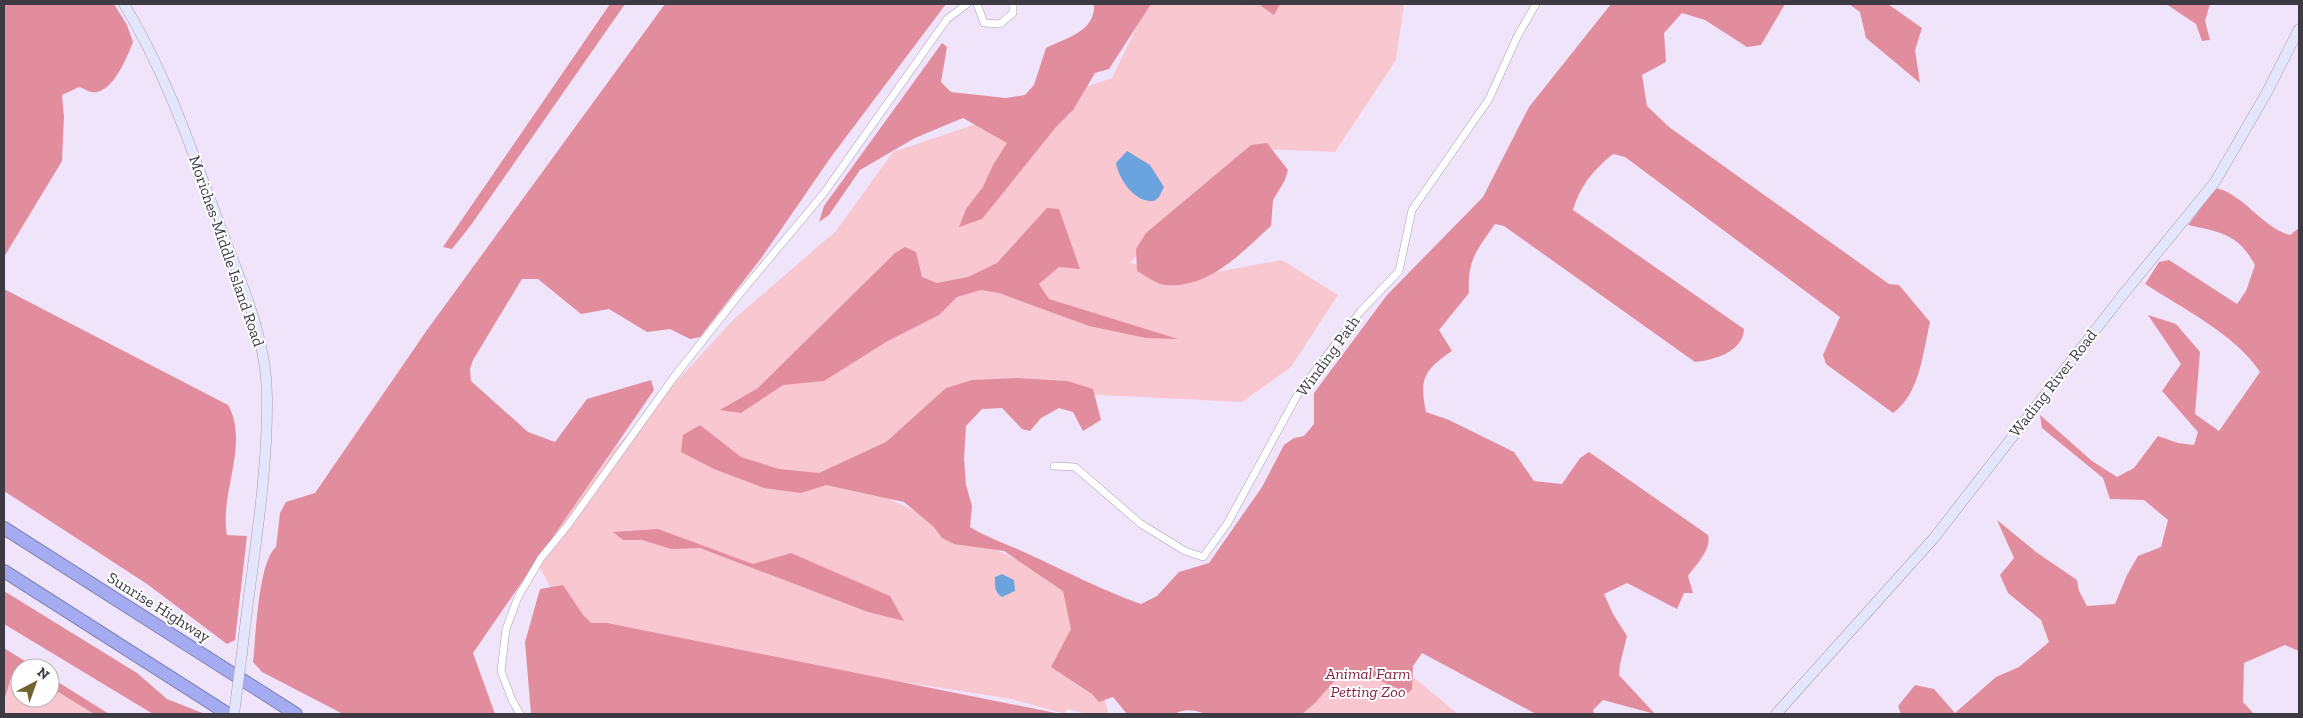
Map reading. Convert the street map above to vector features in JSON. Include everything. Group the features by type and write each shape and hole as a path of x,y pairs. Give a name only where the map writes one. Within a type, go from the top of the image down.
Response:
{"highway":[{"name":"Sunrise Highway","path":"4,528 296,714"},
{"path":"4,571 228,714"}],"main road":[{"name":"Moriches-Middle Island Road","path":"124,4 151,52 171,94 233,262 260,342 266,379 266,458 234,714"},
{"name":"Wading River Road","path":"1776,714 1934,538 2115,304 2215,182 2266,94 2299,29"}],"street":[{"path":"520,714 512,700 501,671 506,629 518,597 542,558 674,377 738,296 824,193 947,19 967,4"},
{"path":"976,4 984,23 1000,24 1013,13 1013,4"},
{"name":"Winding Path","path":"1054,466 1075,467 1141,524 1185,551 1203,557 1227,524 1300,392 1360,312 1399,271 1412,210 1489,100 1518,35 1536,4"}],"green space":[{"path":"1148,4 1404,4 1396,60 1335,152 1265,149 1130,262 1172,280 1282,260 1338,295 1291,367 1242,402 962,388 860,485 1066,583 1109,714 1087,714 1067,709 1065,714 1012,699 884,679 569,623 535,558 559,510 594,478 615,448 734,319 836,231 893,152 1112,78"},
{"name":"Animal Farm Petting Zoo","path":"1373,644 1458,714 1223,714"},
{"path":"10,684 10,708 60,708 60,693 94,714 4,714"}],"shaded area":[{"path":"4,4 114,4 127,25 133,42 118,74 106,88 99,92 91,92 79,87 62,95 64,117 62,161 4,257"},
{"path":"610,4 625,4 471,225 452,249 443,247"},
{"path":"665,4 946,4 831,157 762,257 700,337 690,339 670,329 647,332 609,309 581,314 538,279 522,279 473,360 470,369 471,381 528,432 555,442 587,399 651,380 654,390 473,653 495,714 343,714 262,672 253,662 259,600 265,568 270,555 276,547 280,513 286,502 315,493 427,330"},
{"path":"1094,4 1151,4 1109,69 1095,73 1073,110 1056,127 982,219 959,227 966,209 983,187 993,165 1007,143 963,118 915,138 860,170 829,215 819,222 824,206 942,43 947,47 941,82 951,92 1006,98 1025,95 1034,85 1046,48 1071,37 1085,27 1090,21"},
{"path":"1262,4 1280,4 1274,15 1261,6"},
{"path":"1611,4 1785,4 1761,45 1747,47 1705,20 1682,13 1664,33 1666,62 1642,75 1647,106 1669,127 1889,284 1899,285 1930,322 1915,384 1902,405 1893,413 1826,364 1823,355 1840,317 1625,157 1613,154 1599,166 1583,186 1573,210 1744,329 1739,344 1719,357 1695,362 1504,226 1495,224 1474,256 1470,272 1469,293 1439,330 1452,351 1435,364 1426,376 1423,391 1426,412 1449,420 1514,452 1534,481 1562,484 1580,458 1589,452 1708,535 1709,540 1706,551 1688,576 1693,593 1684,593 1677,609 1627,583 1604,594 1613,614 1627,636 1619,675 1655,714 1603,700 1593,710 1594,714 1536,714 1422,653 1413,666 1412,689 1408,693 1356,670 1336,679 1315,703 1302,714 1204,714 1189,710 1175,714 1127,714 1113,697 1099,702 1092,694 1051,667 1071,629 1063,591 1004,551 954,544 942,538 934,527 904,502 826,485 801,493 764,488 714,469 681,452 683,435 700,425 741,457 779,469 819,473 886,442 946,388 972,380 1017,378 1067,381 1093,389 1101,420 1083,431 1073,412 1059,408 1041,418 1030,431 1022,429 1002,408 982,409 966,426 964,459 966,485 972,506 970,527 1097,586 1141,604 1157,596 1179,572 1209,563 1262,487 1284,445 1294,438 1304,436 1314,424 1314,393 1387,295 1483,197 1529,107"},
{"path":"1849,4 1888,4 1922,28 1915,50 1920,83 1866,38 1860,12"},
{"path":"2166,4 2210,4 2205,21 2210,40 2202,41 2196,24"},
{"path":"1267,143 1288,170 1285,180 1273,200 1271,226 1236,258 1210,275 1196,281 1181,285 1165,285 1137,271 1136,249 1146,233 1251,145"},
{"path":"2216,188 2236,197 2280,231 2290,235 2299,228 2299,651 2285,645 2244,663 2243,702 2254,714 1901,714 1898,706 1915,685 1934,689 1955,713 1996,677 2019,667 2049,642 2041,620 2008,593 2000,575 2014,558 1997,520 2036,552 2077,580 2079,591 2087,606 2115,604 2127,575 2138,556 2161,547 2168,520 2144,500 2110,499 2103,478 2042,428 2040,415 2092,461 2117,477 2134,468 2158,436 2178,443 2194,445 2198,432 2162,391 2181,364 2148,315 2176,324 2200,352 2195,414 2219,431 2260,372 2250,359 2223,334 2145,284 2159,262 2169,260 2237,304 2246,291 2255,265 2249,255 2228,236 2188,225"},
{"path":"1047,208 1059,209 1080,269 1059,267 1039,284 1049,299 1178,339 1146,338 1089,326 999,293 981,290 957,297 939,315 886,342 824,381 783,385 741,413 720,410 758,388 895,253 905,247 916,252 922,277 937,283 968,277 997,263"},
{"path":"4,289 228,405 234,420 236,436 227,502 227,535 247,536 235,640 227,644 147,584 4,491"},
{"path":"658,529 753,564 791,553 890,596 904,621 868,612 700,548 671,549 642,540 623,540 613,532"},
{"path":"563,585 583,615 591,623 607,623 1061,714 531,714 525,642 540,589"},
{"path":"4,591 137,673 167,699 205,714 153,714 4,624"},
{"path":"4,648 20,658 10,658 10,682 4,701"},
{"path":"60,683 109,714 94,714 60,693"}],"water":[{"path":"1127,151 1150,165 1164,187 1159,197 1154,201 1147,201 1134,194 1120,176 1116,163"},
{"path":"1002,574 1014,580 1015,591 1002,597 996,591 995,577"}]}
